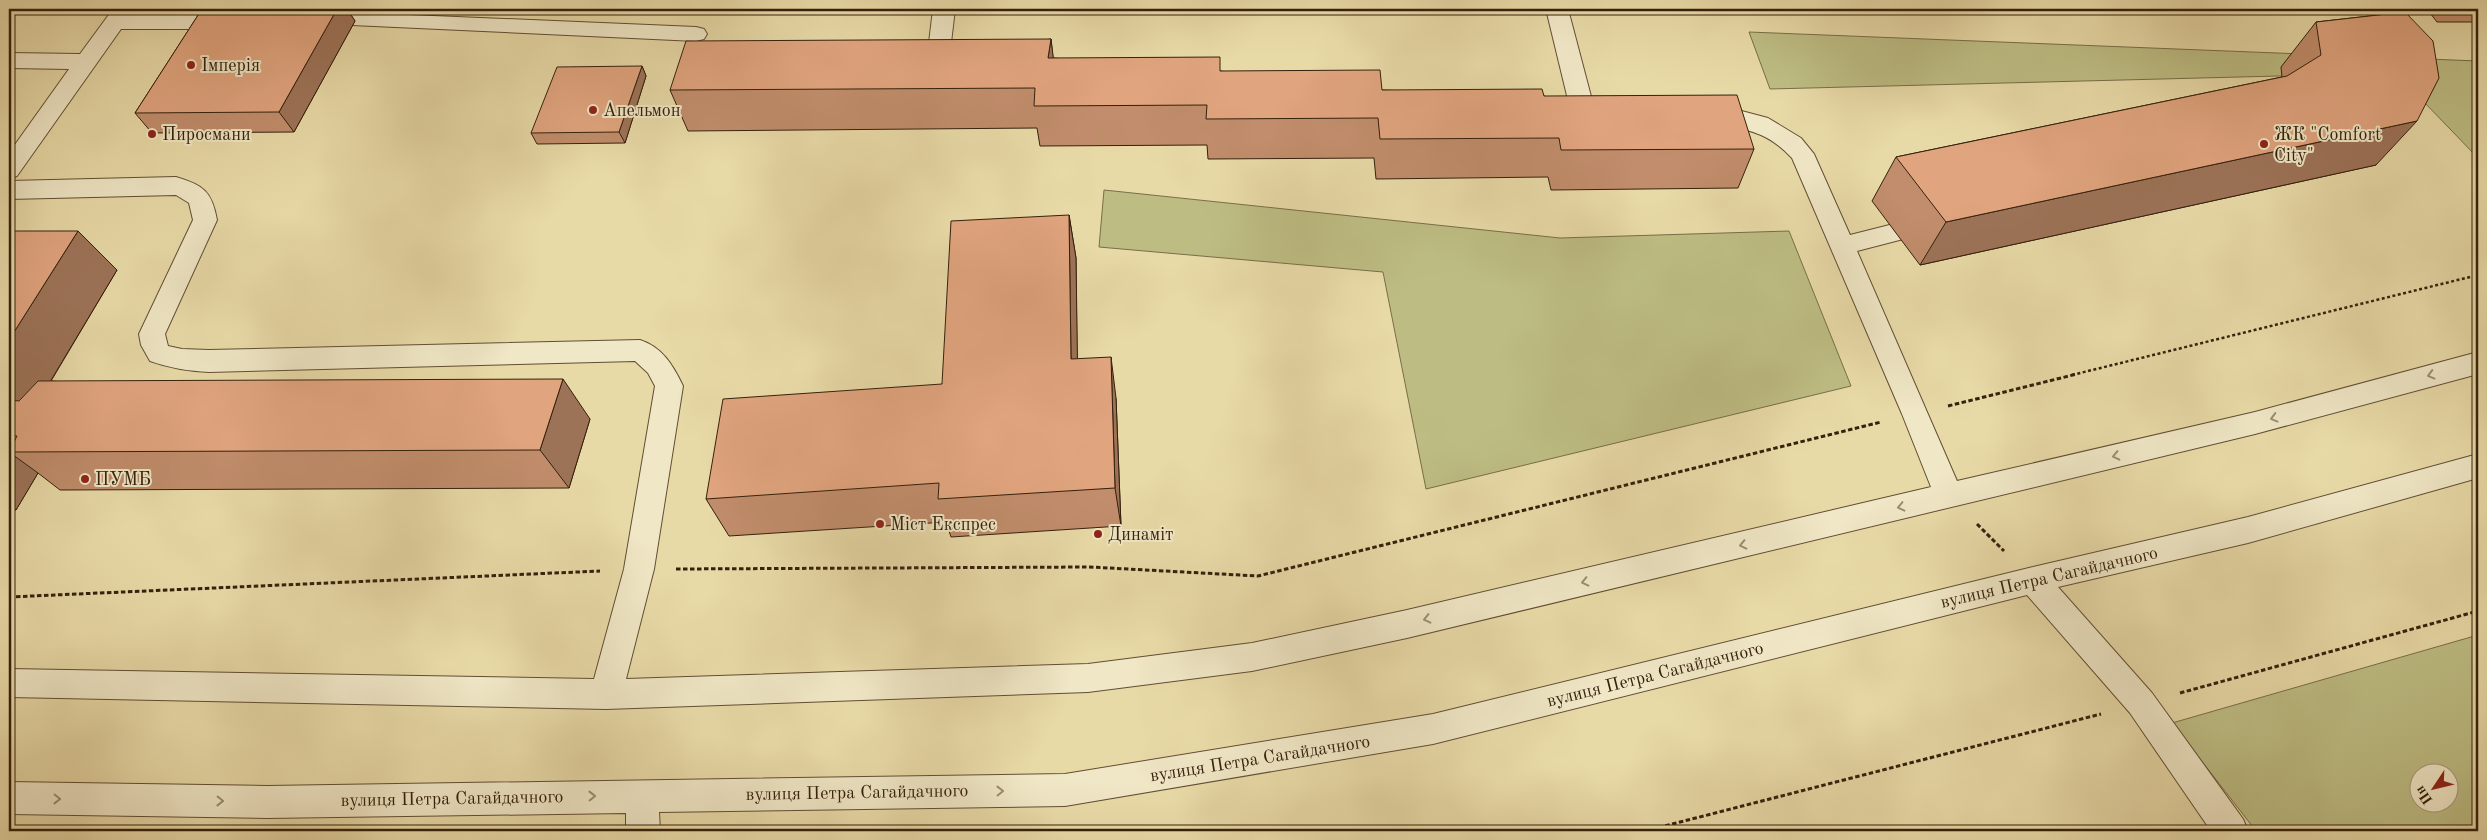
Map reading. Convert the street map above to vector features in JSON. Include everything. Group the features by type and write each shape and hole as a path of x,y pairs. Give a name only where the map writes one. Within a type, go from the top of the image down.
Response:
{"street":[{"path":"937,68 944,9"},
{"path":"1557,9 1581,104"},
{"path":"9,170 120,15 251,21"},
{"path":"333,16 696,34"},
{"path":"9,60 85,62"},
{"path":"1686,113 1734,117 1777,132 1792,141 1802,154 1916,414 1949,496"},
{"path":"9,190 176,186 190,190 196,195 201,202 205,220 152,334 154,345 159,354 182,360 209,361 640,350 655,360 664,373 669,386 639,569 606,694"},
{"path":"1842,246 1957,217"},
{"path":"9,683 606,694 1088,678 1252,657 1407,624 2255,423 2478,363"},
{"name":"вулиця Петра Сагайдачного","path":"9,798 267,802 1065,790 1433,729 2033,580 2248,530 2478,466"},
{"path":"2033,580 2141,703 2231,831"},
{"path":"642,795 643,831"}],"path":[{"path":"9,597 639,569 1089,567 1258,576 2478,275"},
{"path":"1949,496 2033,580"},
{"path":"1645,831 2141,703 2478,611"}],"green space":[{"path":"1749,32 2478,61 2478,158 2396,73 1770,89"},
{"path":"1104,190 1560,238 1789,231 1851,386 1426,489 1383,272 1099,247"},
{"path":"2478,635 2478,831 2256,831 2172,723"}],"building":[{"path":"202,9 337,9 279,112 135,113"},
{"path":"2405,12 2433,41 2439,78 2417,121 1946,222 1896,157 2287,76 2321,55 2316,22"},
{"path":"1051,39 1048,58 1220,57 1220,71 1380,70 1382,90 1542,89 1544,96 1737,95 1754,149 1561,150 1559,138 1380,139 1378,118 1206,119 1207,105 1034,106 1035,88 670,90 686,41"},
{"name":"Апельмон","path":"642,66 619,132 531,133 557,67"},
{"path":"1069,215 1071,359 1111,357 1115,488 938,499 939,483 706,499 723,399 942,384 951,221"},
{"path":"9,231 78,231 9,340"},
{"path":"563,379 540,450 9,452 17,436 9,435 9,400 19,401 38,381"}],"place":[{"name":"Імперія","path":"191,65"},
{"name":"Апельмон","path":"593,110"},
{"name":"Пиросмани","path":"152,134"},
{"name":"ЖК \"Comfort City\"","path":"2264,144"},
{"name":"ПУМБ","path":"85,479"},
{"name":"Міст Експрес","path":"880,524"},
{"name":"Динаміт","path":"1098,534"}]}
